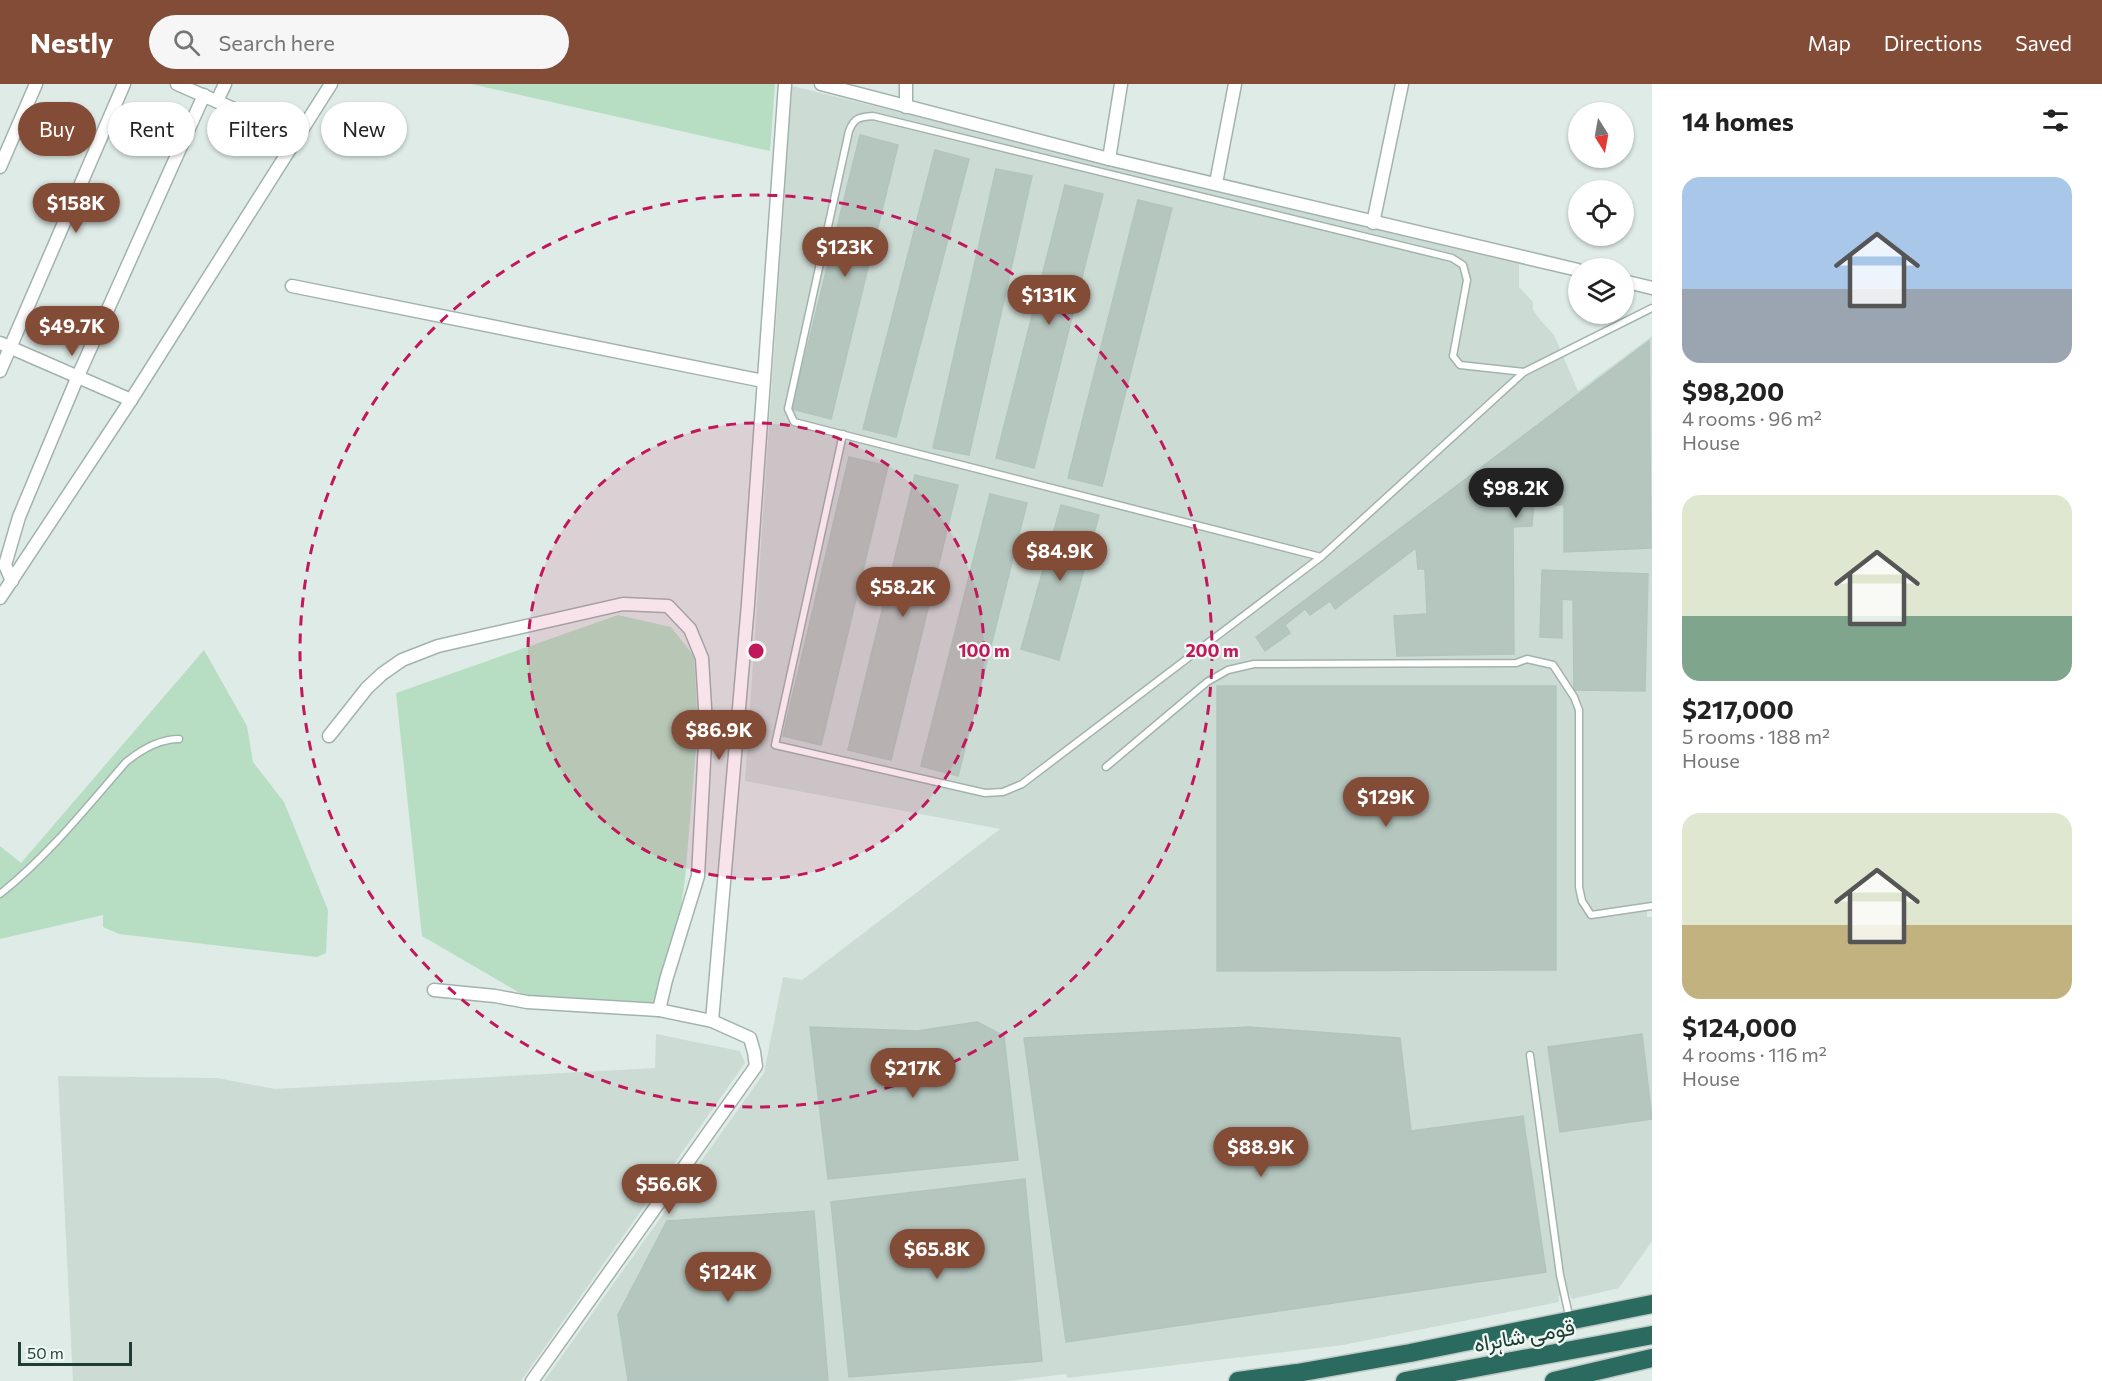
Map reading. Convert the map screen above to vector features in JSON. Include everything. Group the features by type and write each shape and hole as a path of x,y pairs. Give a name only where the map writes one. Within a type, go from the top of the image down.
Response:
{"highway":[{"path":"1238,1381 1331,1367 1652,1304"},
{"name":"قومی شاہراہ","path":"1405,1381 1652,1335"},
{"path":"1554,1381 1652,1358"}],"street":[{"path":"0,166 36,84"},
{"path":"0,371 5,345 124,84"},
{"path":"177,84 217,101 225,84"},
{"path":"309,119 331,84"},
{"path":"712,1021 748,604 785,84"},
{"path":"821,84 1109,159 1568,268"},
{"path":"906,84 906,107"},
{"path":"1109,159 1121,84"},
{"path":"1216,183 1235,84"},
{"path":"1373,223 1402,84"},
{"path":"12,580 5,565 19,518 78,376 204,95"},
{"path":"0,598 131,400 286,156"},
{"path":"1634,284 1652,288"},
{"path":"292,286 763,381"},
{"path":"5,345 131,400"},
{"path":"329,736 367,688 402,660 429,650 623,604 668,606 690,629 702,658 706,724 698,876 659,1010"},
{"path":"434,990 495,996 527,1002 659,1010 712,1021 750,1038 754,1052 756,1066 532,1381"}],"lane":[{"path":"1321,557 794,422 788,409 853,121 860,117 873,116 1452,258 1463,266 1467,280 1453,356 1460,365 1524,372"},
{"path":"843,435 775,745 986,793 1003,792 1022,784 1321,557 1524,372 1652,308"},
{"path":"1107,767 1207,682 1228,670 1254,664 1516,663 1527,659 1553,664 1574,697 1579,710 1579,887 1582,901 1591,915 1652,906"},
{"path":"0,894 46,854 126,762 140,750 166,739 180,739"},
{"path":"1530,1055 1560,1275 1571,1320"}],"shaded area":[{"path":"792,86 1519,264 1519,287 1533,302 1533,310 1554,335 1578,391 1652,336 1652,908 1647,908 1647,917 1652,917 1652,1241 1619,1288 1572,1299 1570,1294 1558,1296 1559,1302 1343,1345 1067,1378 1066,1374 1010,1381 544,1381 764,1073 783,977 802,980 1000,829 745,781"},
{"path":"656,1034 740,1051 745,1063 521,1381 73,1381 58,1076 217,1078 275,1089 655,1068"}],"green space":[{"path":"471,84 775,84 770,151"},
{"path":"618,615 671,627 694,656 698,725 685,879 666,1009 532,1000 422,936 396,693"},
{"path":"204,650 247,726 253,762 284,802 328,910 326,953 317,957 119,934 103,927 103,915 0,939 0,846 21,863"}],"building":[{"path":"860,135 898,145 831,419 792,409"},
{"path":"935,150 969,159 896,437 863,429"},
{"path":"996,169 1032,176 969,455 933,448"},
{"path":"1065,185 1103,194 1034,468 996,458"},
{"path":"1138,200 1172,208 1102,486 1068,478"},
{"path":"1649,341 1651,548 1564,552 1564,505 1534,504 1532,526 1513,527 1514,654 1397,656 1394,616 1427,614 1425,569 1418,569 1416,548 1335,609 1330,601 1310,615 1305,609 1285,625 1290,633 1265,651 1256,637"},
{"path":"849,457 888,466 821,745 783,736"},
{"path":"915,475 958,485 891,760 848,750"},
{"path":"990,494 1027,503 958,776 921,766"},
{"path":"1061,505 1099,515 1059,660 1021,649"},
{"path":"1542,570 1648,574 1645,691 1574,690 1573,600 1562,599 1562,638 1540,637"},
{"path":"1217,686 1556,686 1556,970 1217,971"},
{"path":"977,1022 1004,1036 1018,1160 828,1179 810,1027 917,1031"},
{"path":"1249,1027 1400,1038 1411,1131 1523,1116 1546,1272 1066,1342 1024,1038"},
{"path":"1642,1034 1652,1119 1560,1132 1548,1047"},
{"path":"1025,1179 1042,1361 849,1377 831,1202"},
{"path":"814,1211 828,1381 628,1381 618,1315 667,1221"}]}
